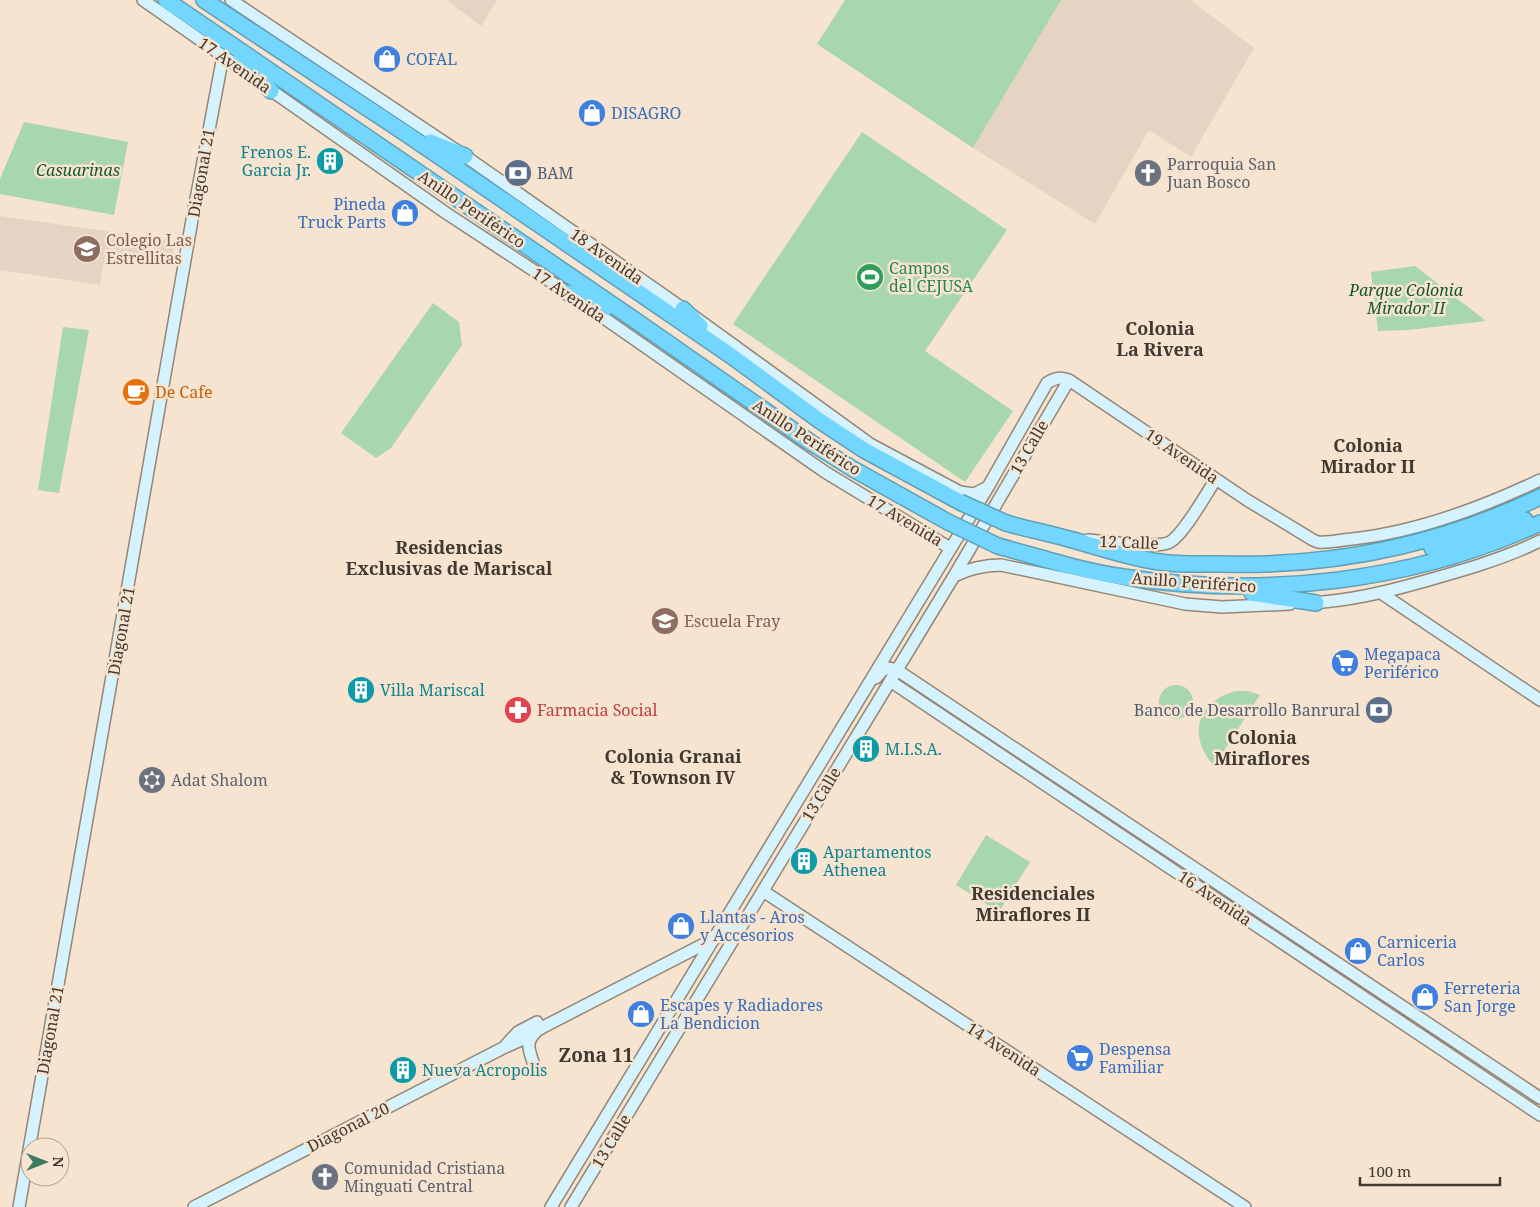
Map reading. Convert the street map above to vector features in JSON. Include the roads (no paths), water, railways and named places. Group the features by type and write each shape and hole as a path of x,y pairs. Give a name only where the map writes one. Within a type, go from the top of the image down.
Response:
{"highway":[{"name":"Anillo Periférico","path":"166,0 810,442 853,469 948,522 998,546 1121,577 1204,586 1256,587 1321,582 1379,574 1469,552 1506,539 1540,523"},
{"name":"Anillo Periférico","path":"204,0 405,133 730,354 820,422 864,450 960,502 1006,523 1125,555 1161,562 1256,565 1289,564 1355,556 1390,549 1484,521 1540,497"},
{"path":"214,34 271,91"},
{"path":"405,133 465,156"},
{"path":"568,292 629,316"},
{"path":"683,308 730,354"},
{"path":"1390,549 1423,550 1432,548 1488,534 1540,513"},
{"path":"1204,586 1316,603"}],"street":[{"name":"17 Avenida","path":"143,0 462,224 568,292 825,472 950,548"},
{"name":"18 Avenida","path":"233,2 465,156 683,308 870,444 960,492 974,494 988,487"},
{"name":"Diagonal 21","path":"19,1207 192,220 223,56"},
{"name":"13 Calle","path":"551,1207 988,487 1047,383 1055,378 1068,380 954,576 571,1207"},
{"name":"19 Avenida","path":"1068,380 1216,479 1295,530 1318,542 1397,532 1453,515 1511,494 1540,480"},
{"name":"12 Calle","path":"1068,539 1158,545 1170,543 1180,533 1216,479"},
{"name":"Anillo Periférico","path":"954,576 972,568 986,565 1001,565 1185,604 1222,607 1335,602 1381,593 1485,564 1540,541"},
{"path":"1381,593 1540,700"},
{"path":"864,689 883,670 889,668 897,670"},
{"name":"16 Avenida","path":"897,670 1540,1098"},
{"name":"16 Avenida","path":"890,681 1540,1116"},
{"name":"14 Avenida","path":"763,891 1245,1207"},
{"name":"Diagonal 20","path":"194,1207 741,925"},
{"name":"Diagonal 20","path":"503,1048 518,1032 720,928"},
{"path":"533,1062 528,1046 529,1041 544,1026"}],"place":[{"name":"COFAL","path":"387,59"},
{"name":"DISAGRO","path":"592,113"},
{"name":"Frenos E. Garcia Jr.","path":"330,161"},
{"name":"BAM","path":"518,173"},
{"name":"Parroquia San Juan Bosco","path":"1148,173"},
{"name":"Pineda Truck Parts","path":"405,213"},
{"name":"Colegio Las Estrellitas","path":"87,249"},
{"name":"Campos del CEJUSA","path":"870,277"},
{"name":"De Cafe","path":"136,392"},
{"name":"Escuela Fray","path":"665,621"},
{"name":"Megapaca Periférico","path":"1345,663"},
{"name":"Villa Mariscal","path":"361,690"},
{"name":"Farmacia Social","path":"518,710"},
{"name":"Banco de Desarrollo Banrural","path":"1379,710"},
{"name":"M.I.S.A.","path":"866,749"},
{"name":"Adat Shalom","path":"152,780"},
{"name":"Apartamentos Athenea","path":"804,861"},
{"name":"Llantas - Aros y Accesorios","path":"681,926"},
{"name":"Carniceria Carlos","path":"1358,951"},
{"name":"Ferreteria San Jorge","path":"1425,997"},
{"name":"Escapes y Radiadores La Bendicion","path":"641,1014"},
{"name":"Despensa Familiar","path":"1080,1058"},
{"name":"Nueva Acropolis","path":"403,1070"},
{"name":"Comunidad Cristiana Minguati Central","path":"325,1177"}],"district":[{"name":"Colonia La Rivera","path":"1160,339"},
{"name":"Colonia Mirador II","path":"1368,456"},
{"name":"Residencias Exclusivas de Mariscal","path":"449,558"},
{"name":"Colonia Miraflores","path":"1262,748"},
{"name":"Colonia Granai & Townson IV","path":"673,768"},
{"name":"Residenciales Miraflores II","path":"1033,904"},
{"name":"Zona 11","path":"596,1055"}],"park label":[{"name":"Casuarinas","path":"78,170"},
{"name":"Parque Colonia Mirador II","path":"1406,299"}]}
